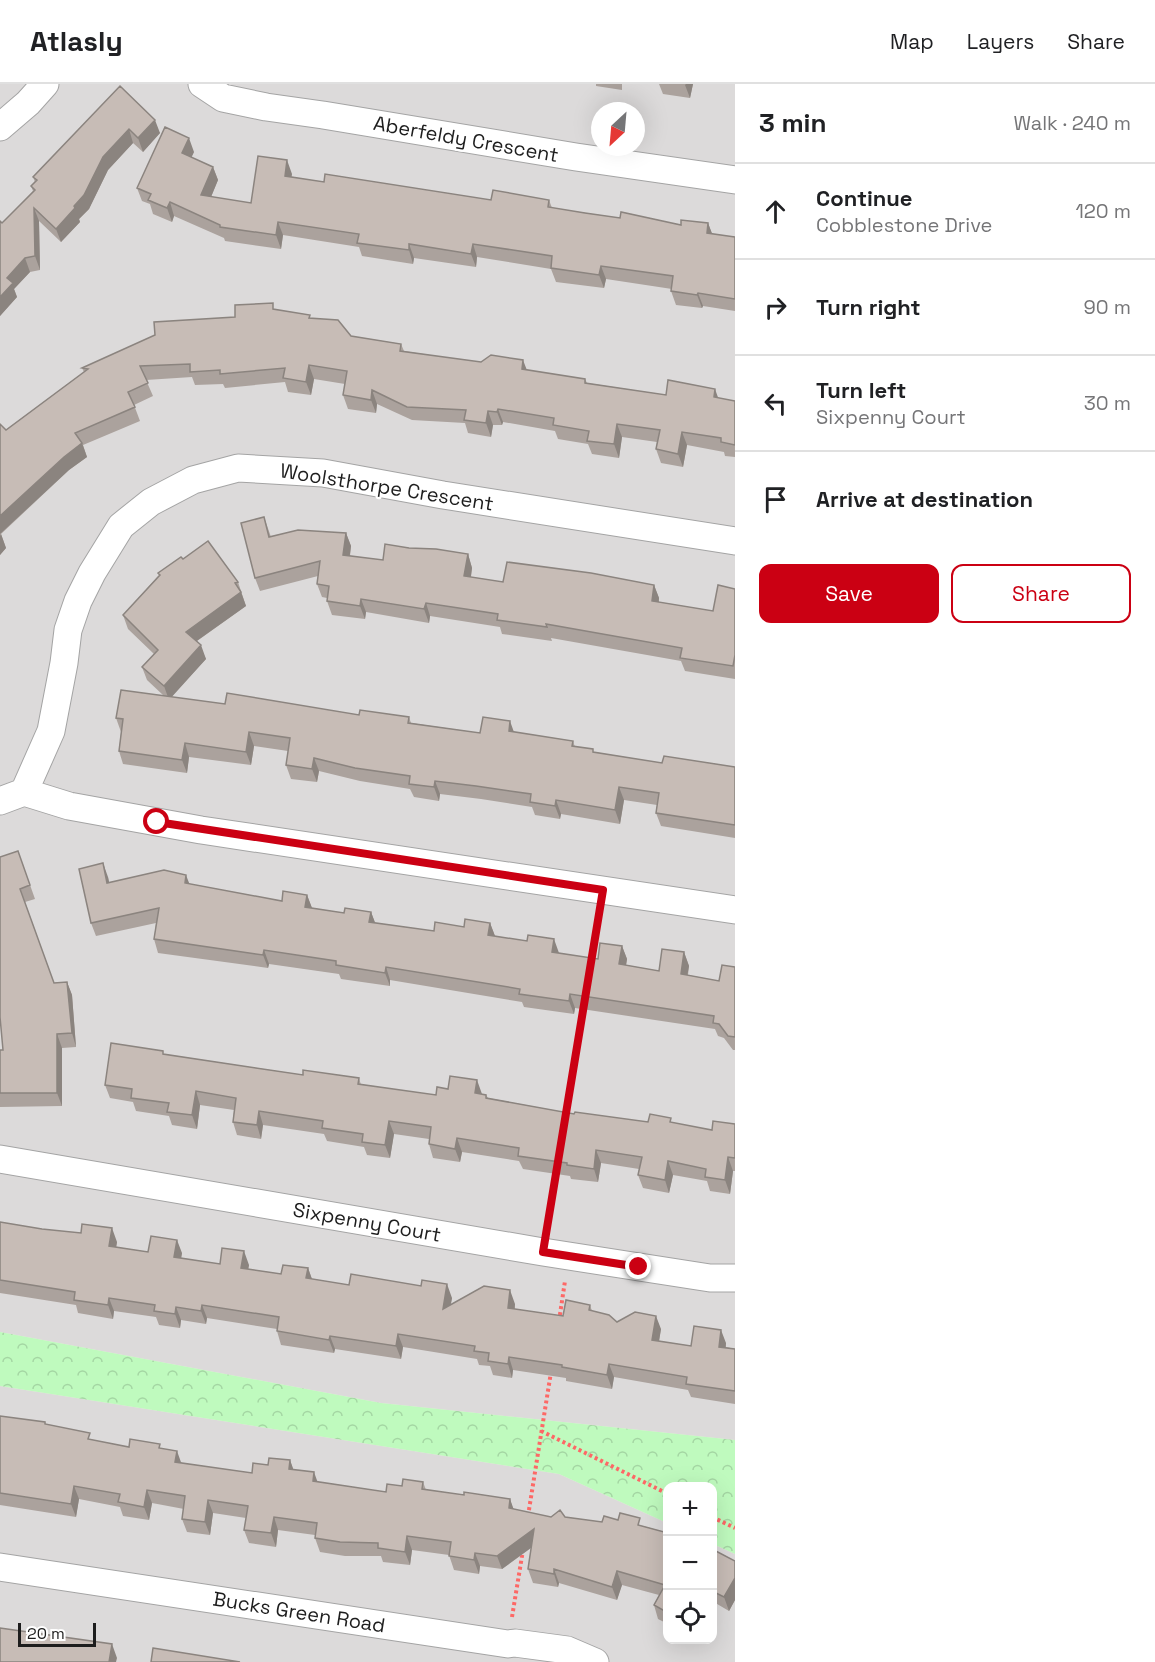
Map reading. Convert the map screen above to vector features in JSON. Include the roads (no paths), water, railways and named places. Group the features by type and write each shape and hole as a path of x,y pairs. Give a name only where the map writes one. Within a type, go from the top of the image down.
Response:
{"street":[{"path":"0,127 28,103 45,84"},
{"name":"Aberfeldy Crescent","path":"202,84 223,98 266,107 735,180"},
{"name":"Woolsthorpe Crescent","path":"12,796 51,731 68,630 78,601 92,573 121,526 151,502 193,480 238,468 323,473 443,495 735,541"},
{"path":"12,796 201,830 735,910"},
{"name":"Sixpenny Court","path":"0,1159 556,1254 710,1278 735,1278"},
{"name":"Bucks Green Road","path":"0,1567 512,1650 567,1650 595,1662"}]}
